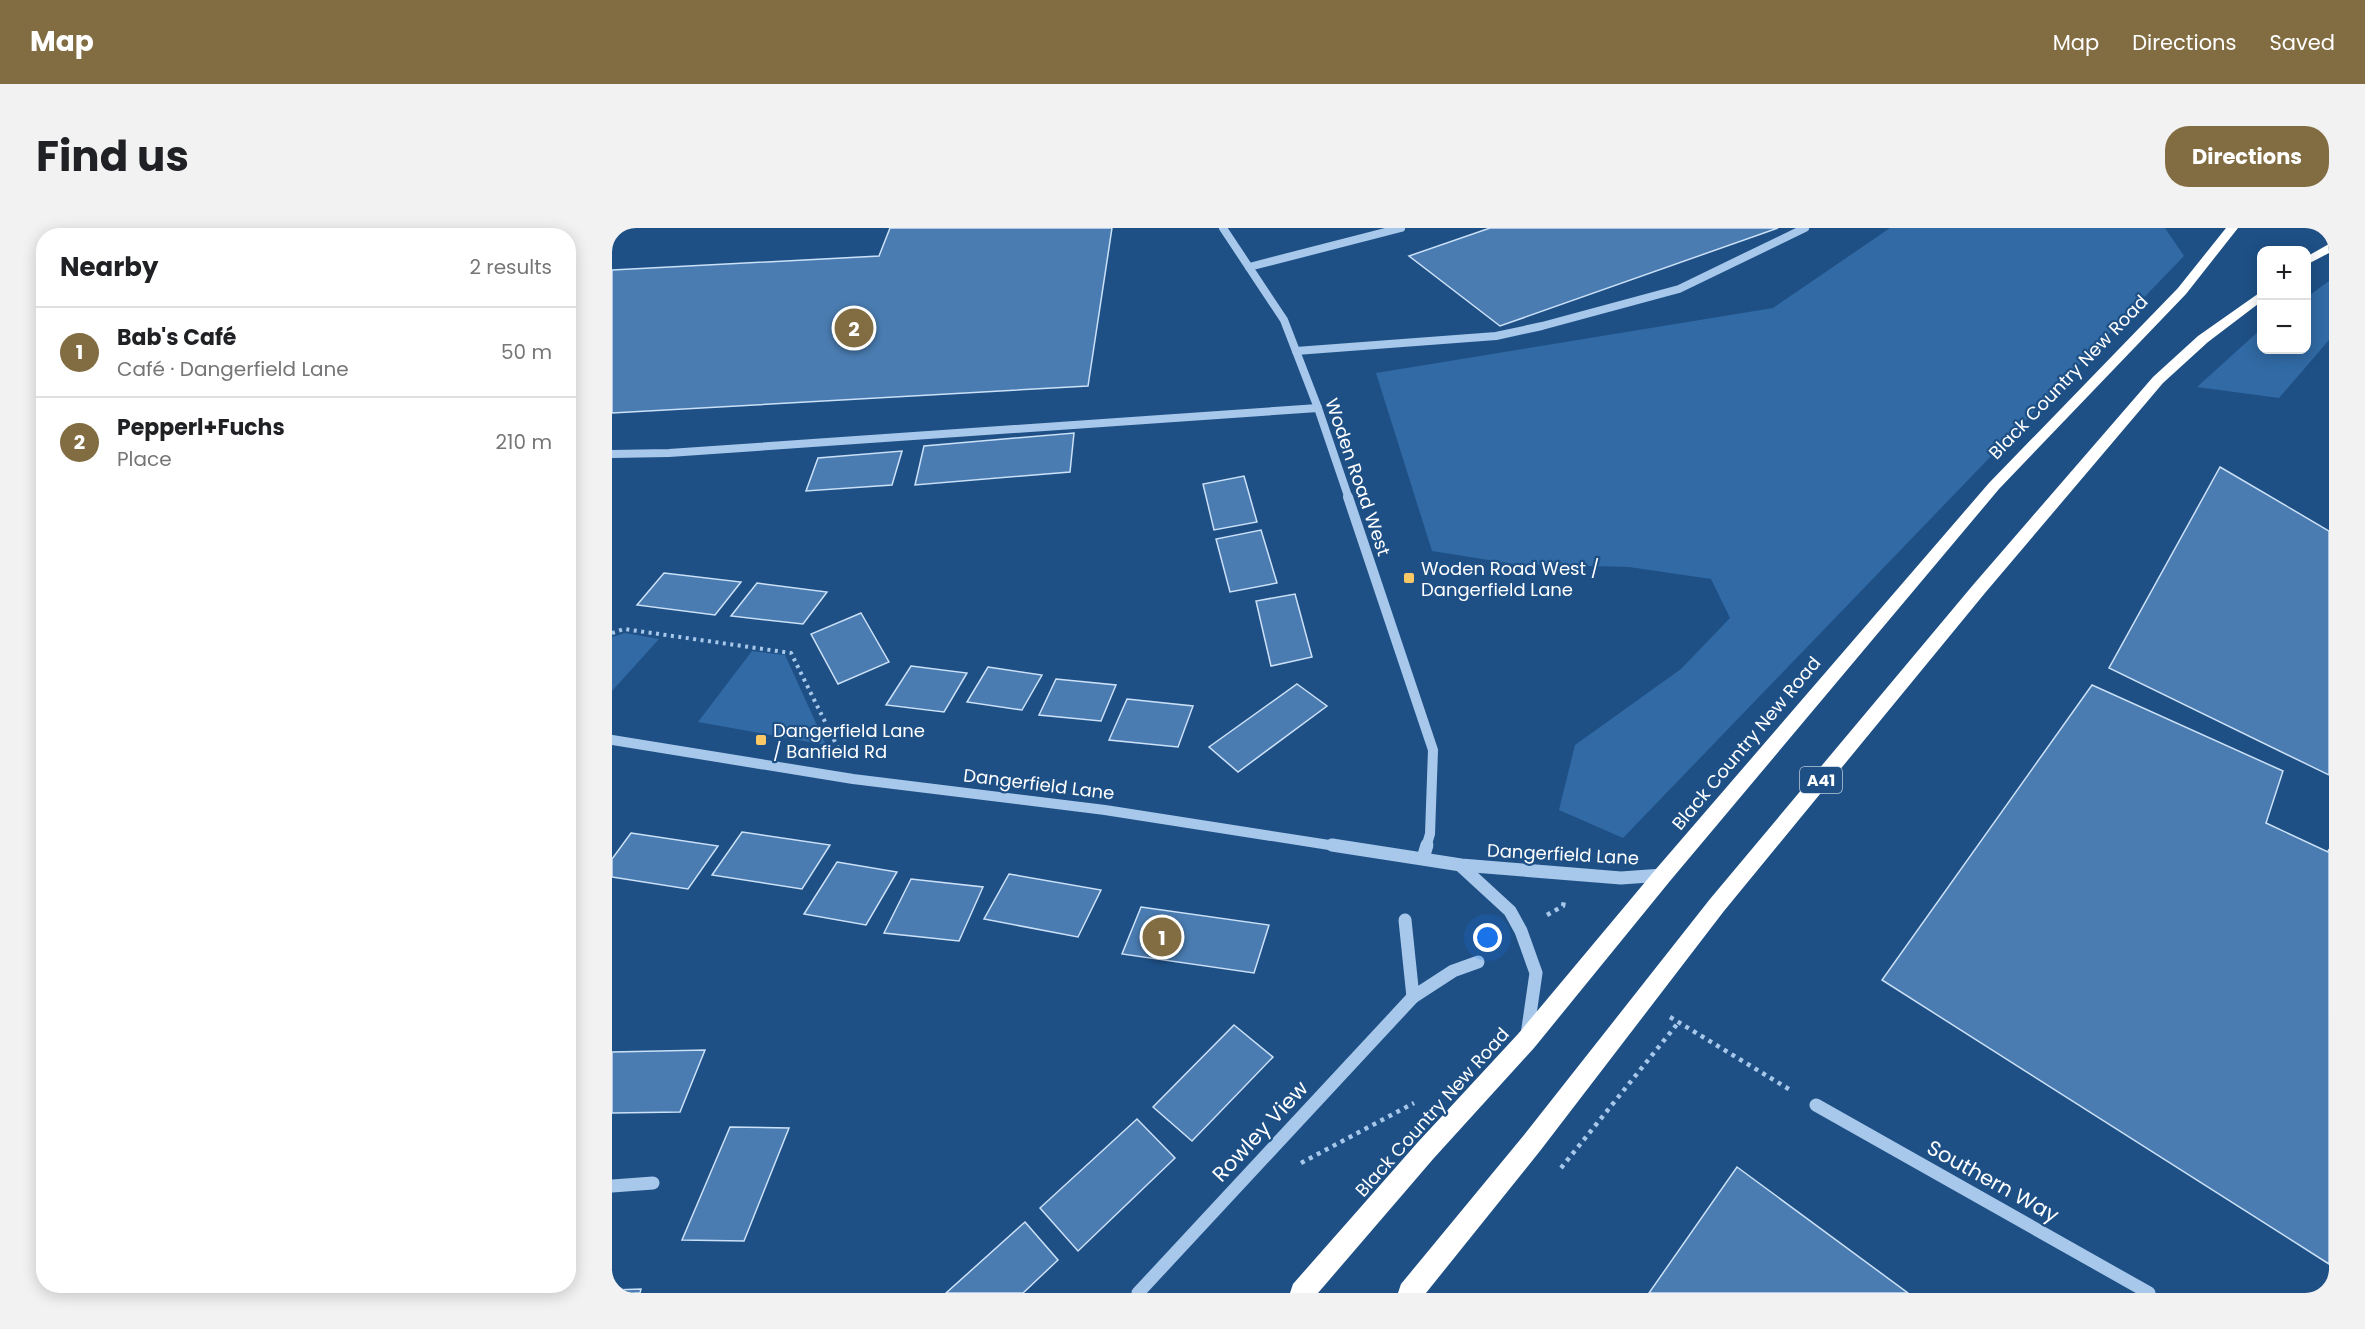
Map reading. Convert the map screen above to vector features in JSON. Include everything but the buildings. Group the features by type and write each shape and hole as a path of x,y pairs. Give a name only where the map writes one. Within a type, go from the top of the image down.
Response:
{"highway":[{"name":"Black Country New Road","path":"1302,1293 1426,1150 1526,1041 1663,874 1994,486 2182,291 2232,228"},
{"path":"2311,259 2329,248"},
{"name":"A41","path":"1410,1293 1643,1002 1717,905 1971,598 2158,380 2203,339 2257,299"}],"street":[{"name":"Woden Road West","path":"1223,228 1284,321 1318,408 1433,750 1430,834 1424,858"},
{"path":"1249,267 1401,228"},
{"path":"1296,351 1496,336 1542,326 1679,289 1805,228"},
{"path":"612,454 692,451 1318,408"},
{"name":"Dangerfield Lane","path":"612,740 853,779 1104,810 1424,858 1461,866 1621,878 1663,874"},
{"name":"Dangerfield Lane","path":"1461,866 1510,911 1521,931 1536,973 1526,1041"},
{"path":"1405,920 1413,997"},
{"name":"Rowley View","path":"1138,1293 1413,997 1453,971 1478,962"},
{"name":"Southern Way","path":"1816,1105 2150,1293"},
{"path":"612,1186 653,1183"}],"path":[{"path":"612,633 624,629 791,653 853,779"},
{"path":"1547,915 1563,906 1565,892"},
{"path":"1643,1002 1816,1105"},
{"path":"1561,1168 1678,1023"},
{"path":"1290,1169 1414,1103"}],"shaded area":[{"path":"1890,228 2165,228 2184,256 1623,838 1559,810 1575,745 1681,669 1730,618 1711,579 1629,567 1514,564 1432,551 1376,373 1773,308"},
{"path":"2329,281 2329,340 2279,398 2197,387 2257,333 2257,354 2311,354 2311,294"},
{"path":"625,633 659,639 612,691 612,637"},
{"path":"752,651 785,655 826,745 698,722"}],"place":[{"name":"Pepperl+Fuchs","path":"854,328"},
{"name":"Woden Road West / Dangerfield Lane","path":"1409,578"},
{"name":"Dangerfield Lane / Banfield Rd","path":"761,740"},
{"name":"Bab's Café","path":"1162,937"}]}
